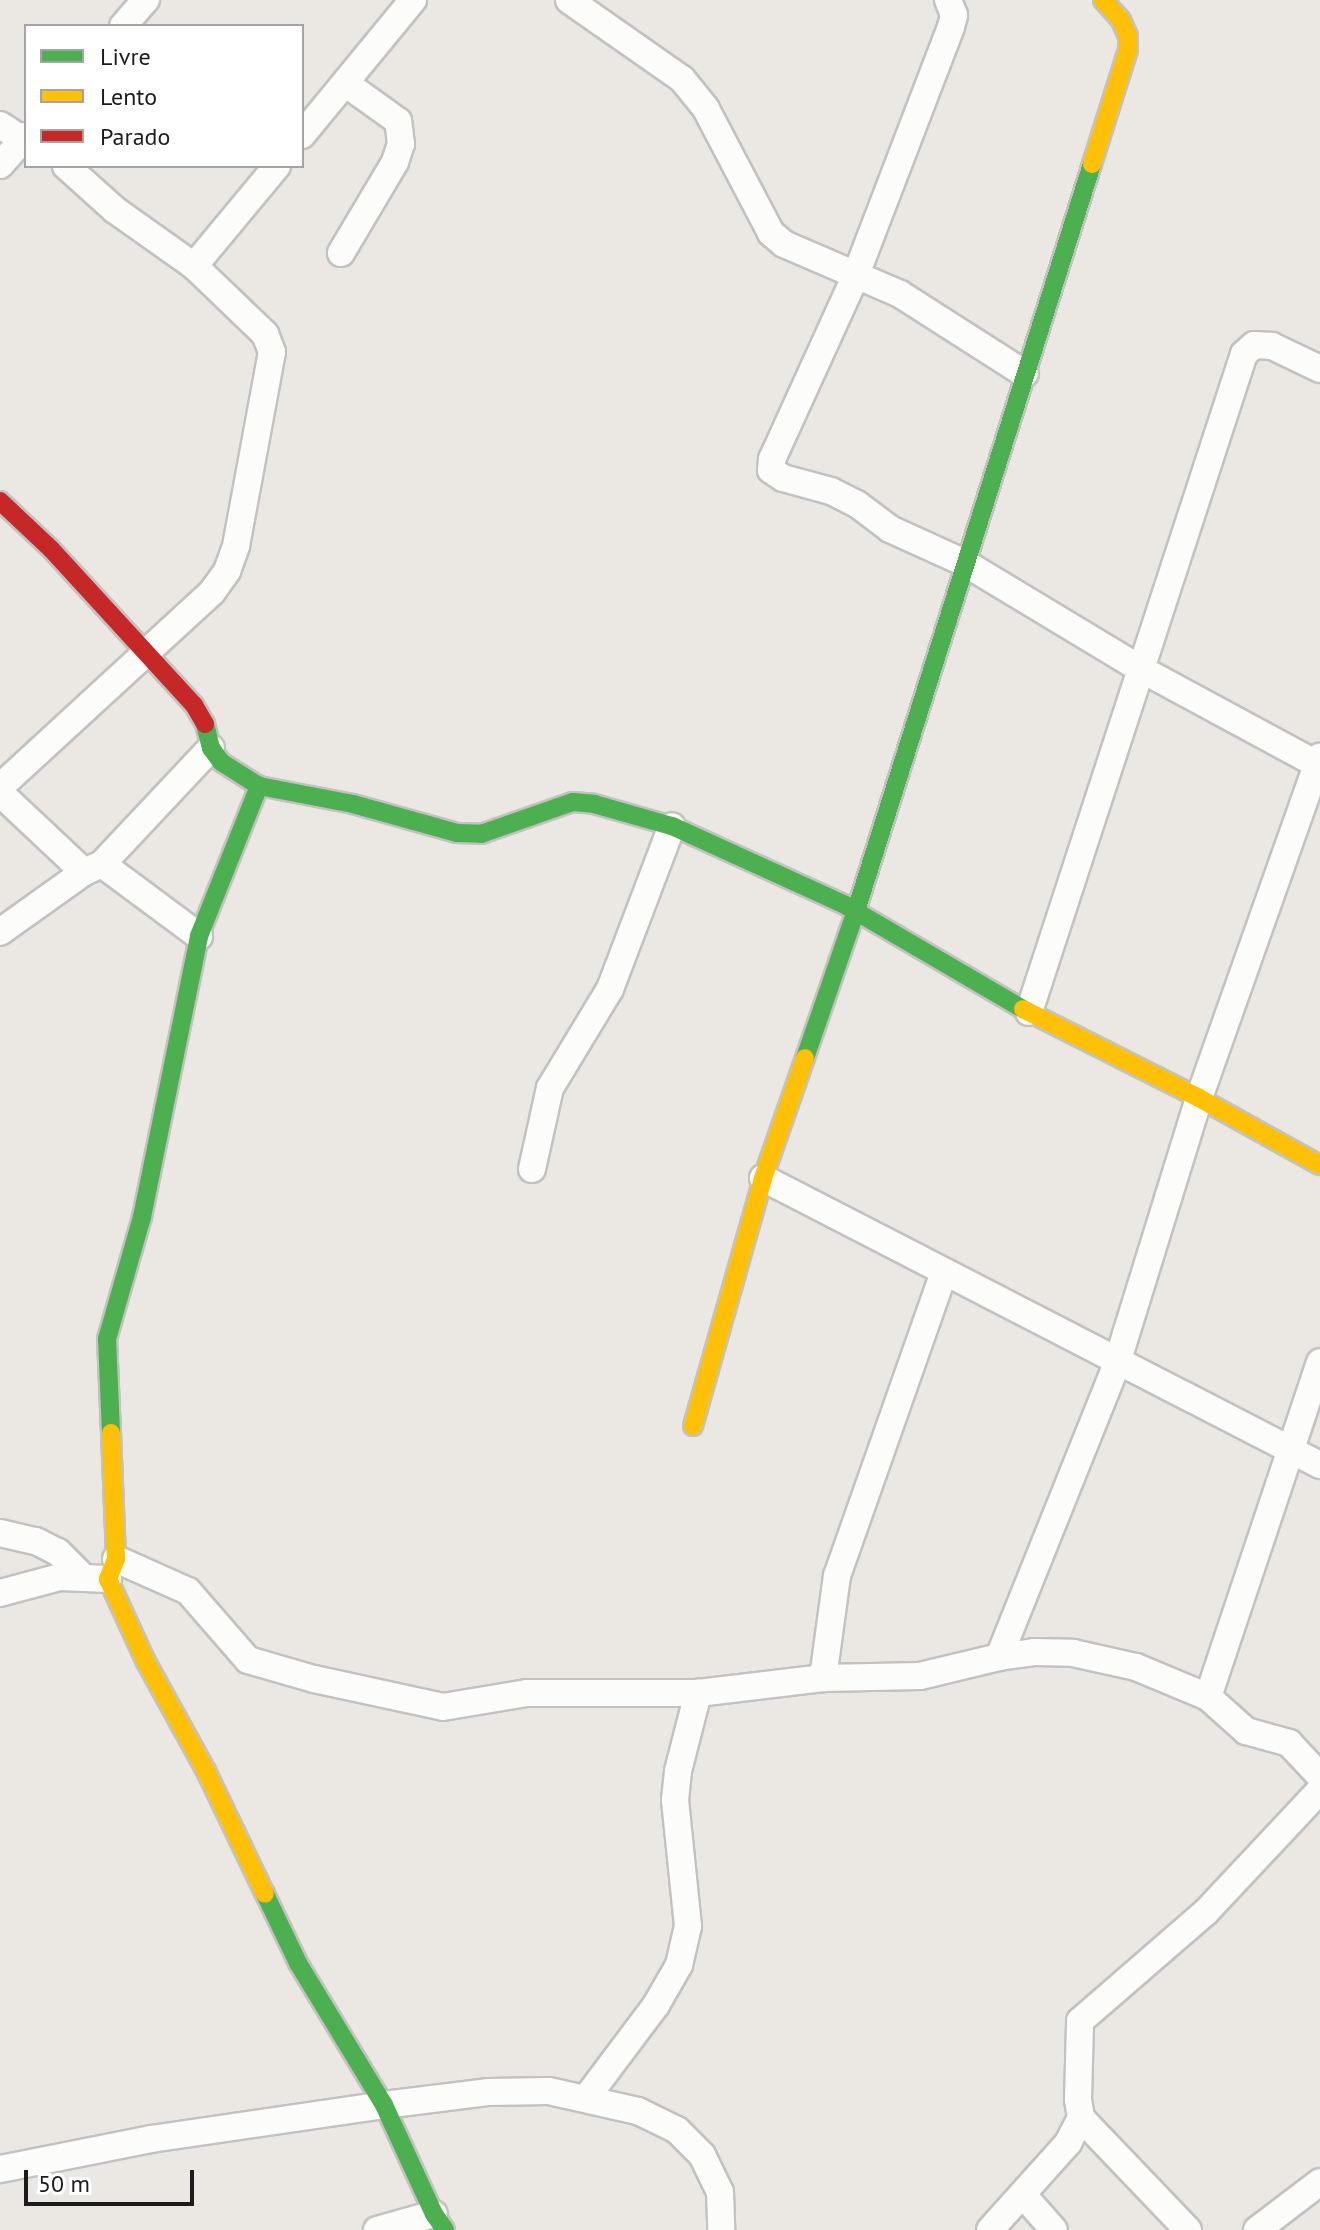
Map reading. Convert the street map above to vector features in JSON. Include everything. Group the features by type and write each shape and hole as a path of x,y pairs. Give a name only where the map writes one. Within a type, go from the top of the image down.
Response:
{"street":[{"path":"125,24 146,0"},
{"path":"304,133 413,0"},
{"path":"569,0 682,79 706,109 771,233 784,244 900,294 1025,374"},
{"path":"948,0 954,15 951,27 856,275 772,459 771,470 783,478 831,491 857,504 913,542 965,563 1139,668 1319,763 1199,1098 1117,1363 999,1657"},
{"path":"693,1426 763,1178 855,914 1128,50 1128,36 1121,20 1103,0"},
{"path":"341,253 395,162 401,144 398,121 345,83"},
{"path":"0,125 24,140 0,165"},
{"path":"0,787 212,592 227,571 236,546 272,352 265,334 194,266 115,210 68,168"},
{"path":"194,266 275,168"},
{"path":"1029,1012 1244,354 1254,345 1272,346 1320,369"},
{"path":"0,501 147,650 194,705 205,723 211,748 221,762 259,786 353,804 457,833 481,834 573,802 594,804 672,826 831,897 855,914 1029,1012 1199,1098 1320,1165"},
{"path":"0,932 93,868 211,748"},
{"path":"259,786 199,936 142,1217 107,1339 102,1572 145,1660 206,1771 298,1963 384,2105 439,2222 377,2230"},
{"path":"0,793 93,868 199,936"},
{"path":"532,1169 550,1088 610,989 672,826"},
{"path":"763,1178 1320,1465"},
{"path":"823,1678 837,1576 944,1273"},
{"path":"1208,1697 1320,1362"},
{"path":"0,1533 36,1541 102,1572 188,1591 248,1660 314,1679 443,1707 527,1693 698,1693 823,1678 920,1676 999,1657 1034,1652 1073,1653 1136,1667 1208,1697 1246,1731 1289,1743 1320,1776"},
{"path":"0,1593 60,1577 102,1572"},
{"path":"587,2097 656,2005 679,1965 688,1926 675,1800 678,1771 698,1693"},
{"path":"1188,2230 1081,2118 1078,2100 1080,2021 1206,1912 1320,1790"},
{"path":"0,2169 151,2139 384,2105 489,2092 549,2091 587,2097 638,2111 677,2130 702,2155 720,2192 721,2230"},
{"path":"990,2230 1024,2196 1068,2143 1081,2118"},
{"path":"1257,2230 1320,2182"},
{"path":"1024,2196 1054,2230"}],"traffic: fast":[{"path":"805,1058 855,914 1092,164"},
{"path":"205,724 211,748 221,762 259,786 353,804 457,833 481,834 573,802 594,804 672,826 845,905 1023,1009"},
{"path":"111,1433 107,1339 142,1217 199,936 259,786"},
{"path":"265,1894 298,1963 384,2105 434,2214 445,2230"}],"traffic: slow":[{"path":"1092,164 1128,50 1128,36 1121,20 1103,0"},
{"path":"1023,1009 1199,1098 1320,1165"},
{"path":"693,1426 763,1178 805,1058"},
{"path":"111,1433 116,1559 108,1579 145,1660 206,1771 265,1894"}],"traffic: jam":[{"path":"0,501 51,549 194,705 205,724"}]}
